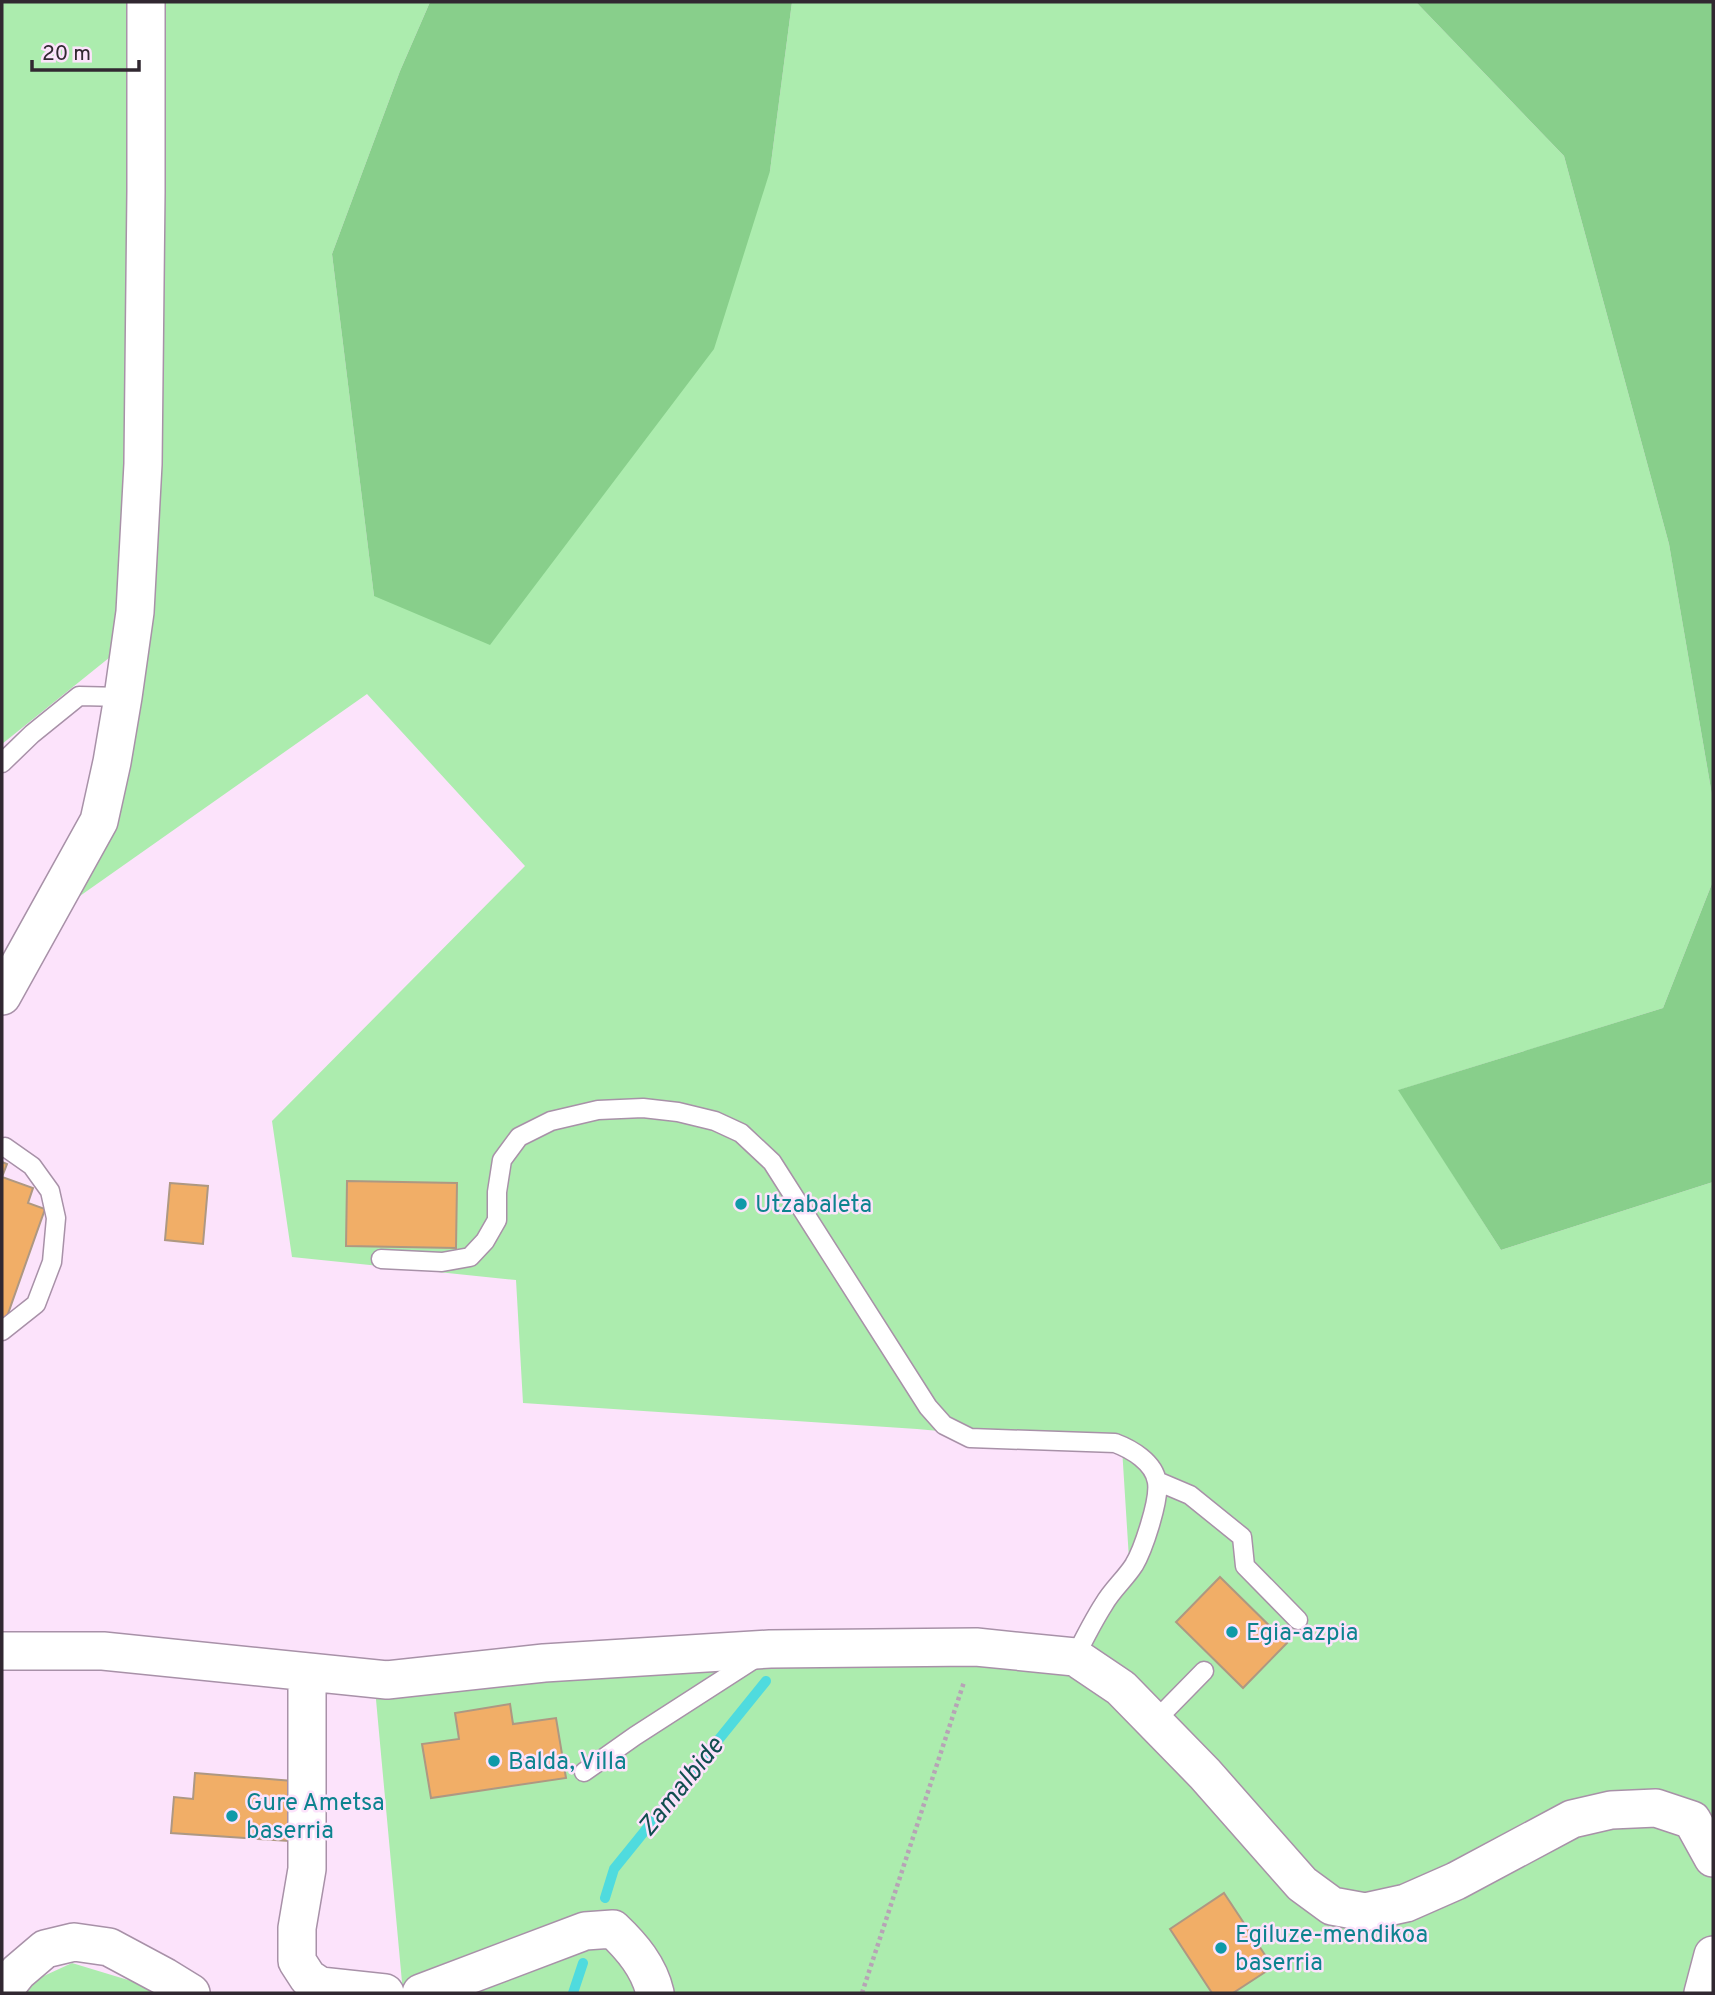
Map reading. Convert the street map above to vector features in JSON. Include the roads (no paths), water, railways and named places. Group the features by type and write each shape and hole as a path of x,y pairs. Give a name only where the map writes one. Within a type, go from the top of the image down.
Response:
{"street":[{"path":"2,996 99,821 123,696 135,612 143,464 146,2"},
{"path":"2,1651 103,1651 387,1680 544,1663 770,1649 976,1647 1075,1657 1121,1688 1205,1774 1302,1884 1332,1906 1365,1912 1406,1903 1455,1881 1572,1819 1611,1810 1656,1808 1703,1820 1713,1858"},
{"path":"307,1672 307,1869 298,1928 297,1961 308,1978 320,1986 385,1993"},
{"path":"421,1993 584,1931 612,1929 632,1947 652,1979 655,1993"},
{"path":"2,1992 18,1972 45,1949 74,1942 109,1947 191,1993"},
{"path":"1703,1993 1713,1955"}],"lane":[{"path":"2,763 32,734 79,696 123,696"},
{"path":"381,1259 442,1262 470,1257 485,1241 497,1220 497,1192 502,1160 519,1137 551,1121 598,1110 643,1108 677,1112 715,1121 741,1133 772,1162 928,1407 944,1425 970,1438 1115,1443 1130,1449 1148,1464 1157,1481 1154,1508 1144,1543 1133,1566 1105,1602 1075,1657"},
{"path":"2,1331 36,1304 52,1262 56,1219 50,1191 32,1166 5,1147"},
{"path":"1157,1481 1190,1495 1242,1537 1245,1566 1298,1620"},
{"path":"584,1772 770,1649"},
{"path":"1154,1721 1204,1671"}],"waterway":[{"name":"Zamalbide","path":"605,1898 614,1869 766,1681"},
{"name":"Zamalbide","path":"573,1993 583,1963"}],"place":[{"name":"Utzabaleta","path":"741,1204"},
{"name":"Egia-azpia","path":"1232,1632"},
{"name":"Balda, Villa","path":"494,1761"},
{"name":"Gure Ametsa baserria","path":"232,1816"},
{"name":"Egiluze-mendikoa baserria","path":"1221,1948"}]}
